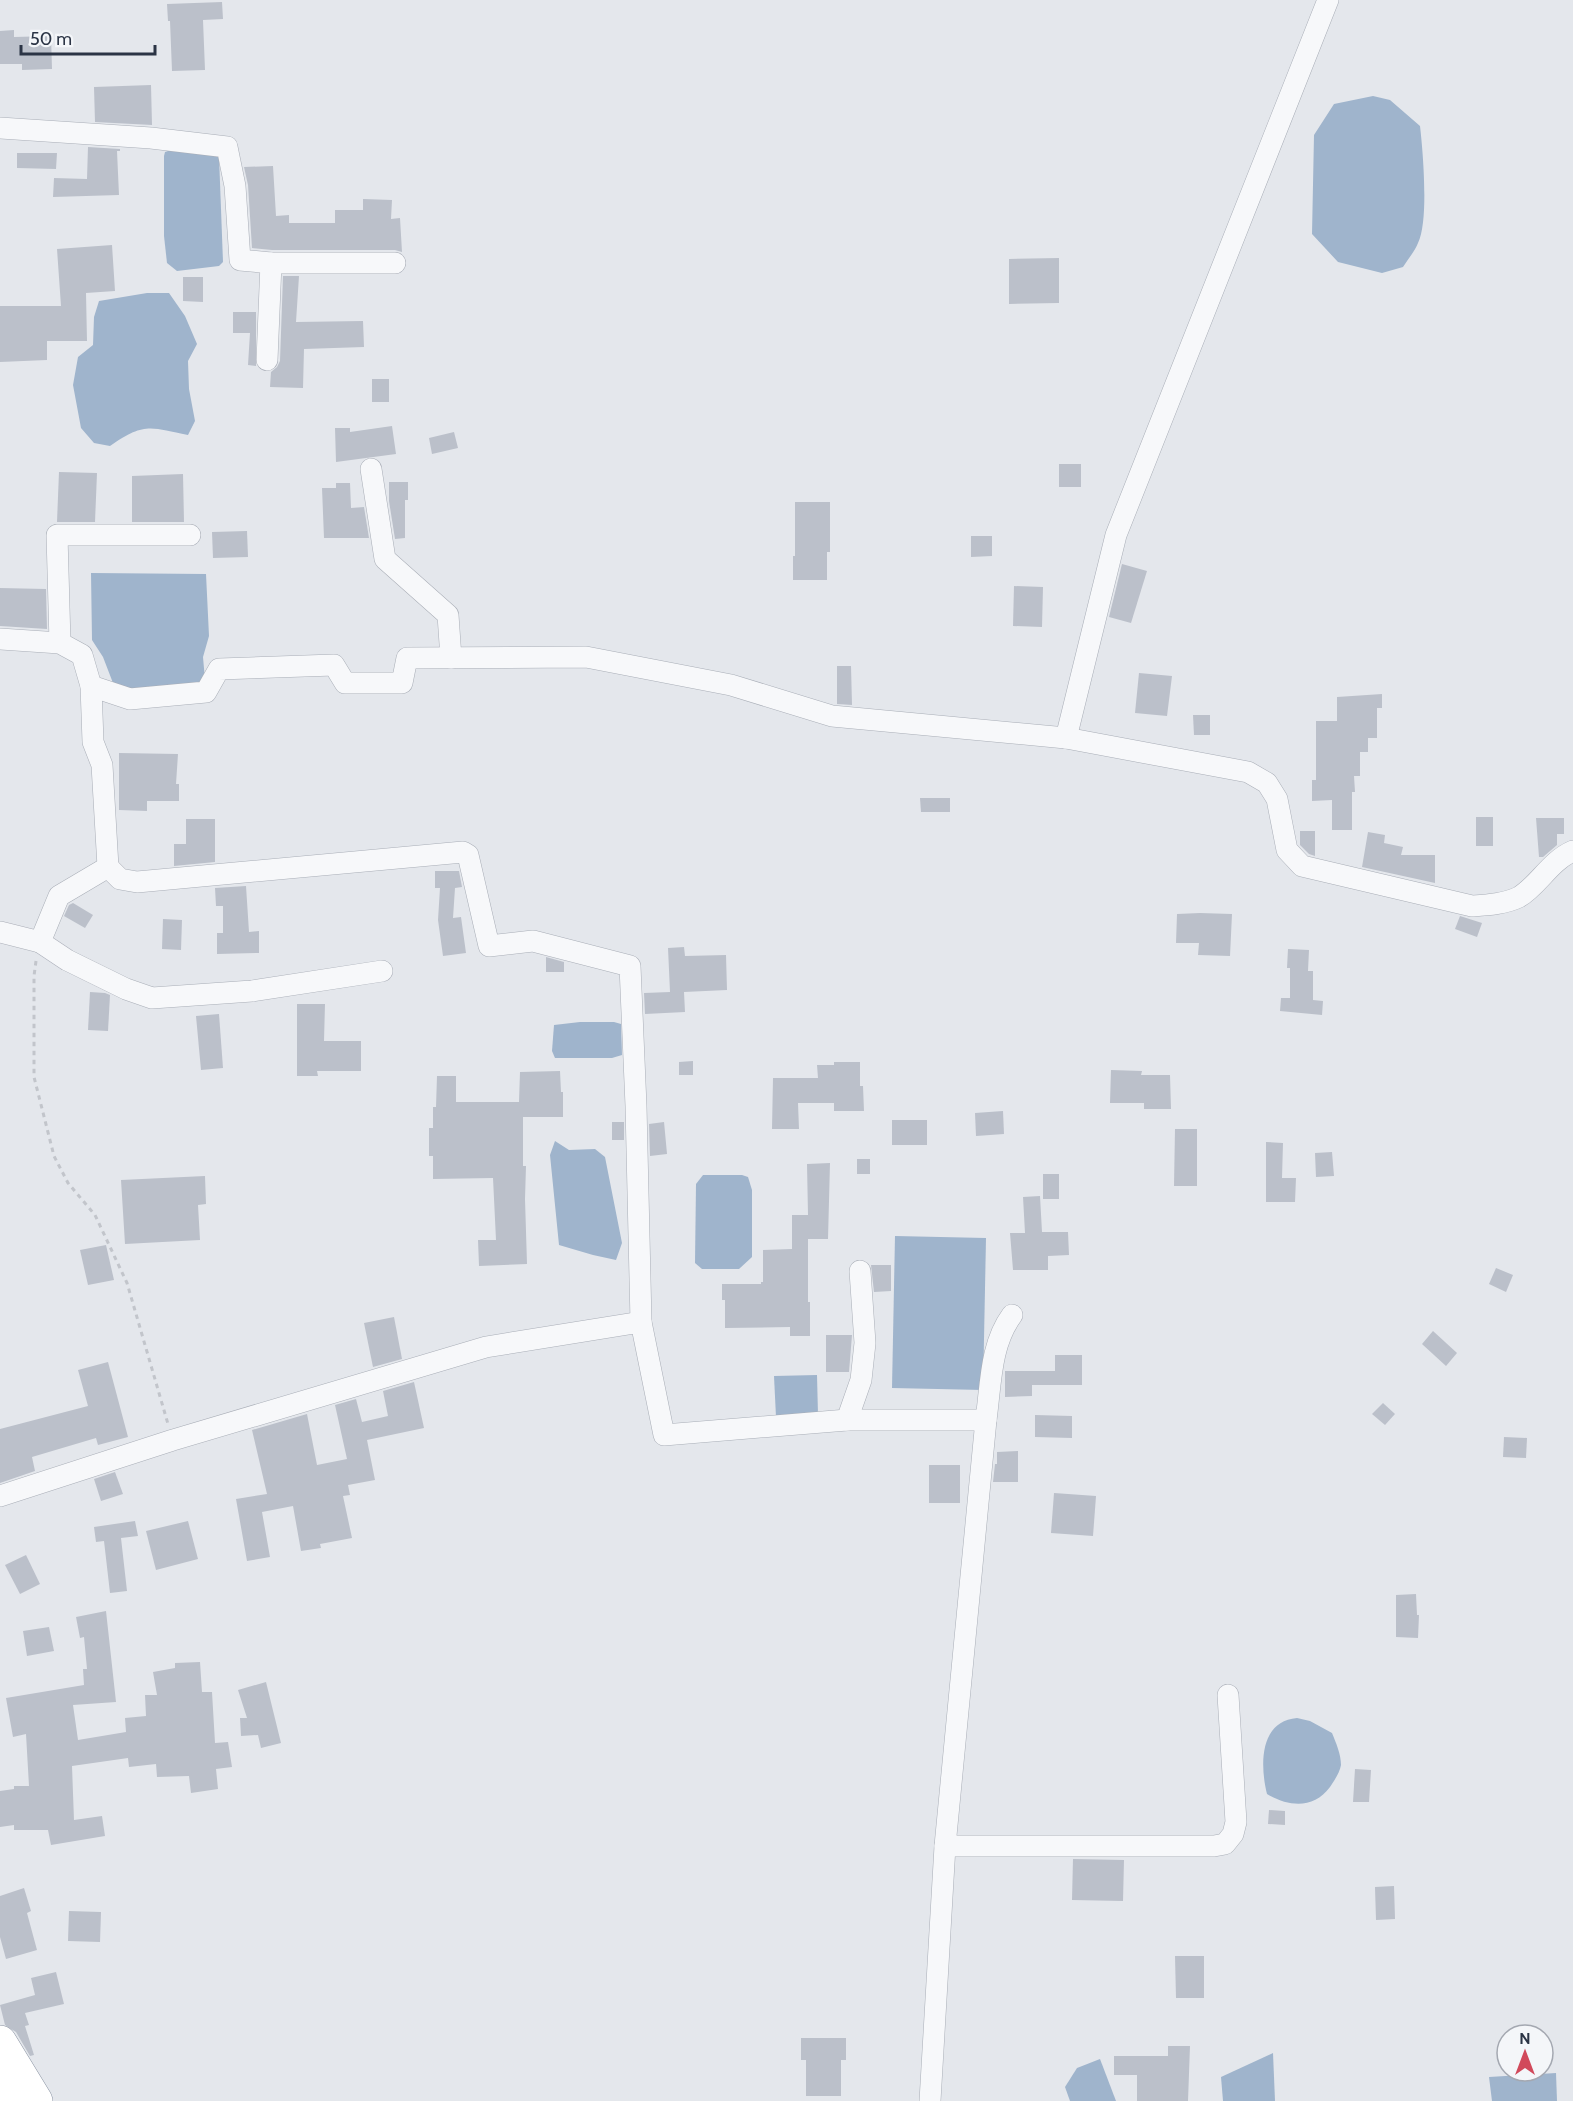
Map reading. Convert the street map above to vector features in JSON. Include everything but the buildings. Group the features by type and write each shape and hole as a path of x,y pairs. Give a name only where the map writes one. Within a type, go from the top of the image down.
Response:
{"highway":[{"path":"0,2042 36,2101"},
{"path":"0,2088 8,2101"}],"street":[{"path":"1066,738 1116,535 1328,0"},
{"path":"0,128 151,138 227,147 235,186 240,260 271,263 395,263"},
{"path":"267,360 271,263"},
{"path":"371,469 385,559 448,615 452,658"},
{"path":"60,643 57,535 190,536"},
{"path":"0,639 60,643 82,655 91,686 93,742 102,765 108,867 120,879 137,882 463,852 468,855 489,946 533,940 630,966 641,1322 664,1435 847,1420 986,1420"},
{"path":"91,686 130,699 206,692 219,669 334,665 345,683 402,683 407,658 586,657 731,686 832,716 1066,738 1248,772 1267,783 1277,799 1287,849 1302,866 1472,906 1492,905 1519,897 1563,855 1573,851"},
{"path":"40,942 59,896 108,867"},
{"path":"0,932 40,942 67,960 126,989 152,998 252,991 382,971"},
{"path":"847,1420 861,1380 865,1343 860,1271"},
{"path":"930,2101 945,1846 986,1420 996,1348 1002,1329 1012,1315"},
{"path":"0,1496 172,1440 486,1347 641,1322"},
{"path":"945,1846 1214,1846 1225,1844 1233,1834 1236,1822 1228,1695"}],"path":[{"path":"40,942 34,976 34,1077 54,1156 68,1183 95,1215 127,1283 172,1440"}],"water":[{"path":"1373,96 1390,100 1420,126 1424,169 1423,219 1418,243 1403,267 1382,273 1338,262 1312,234 1314,135 1334,104"},
{"path":"168,151 205,151 219,156 223,262 219,266 177,271 167,263 164,236 164,156"},
{"path":"147,293 169,293 185,316 197,344 188,361 189,389 195,421 188,435 148,428 131,433 110,446 94,443 81,428 73,385 78,357 93,345 94,317 99,301"},
{"path":"91,573 206,574 209,636 203,657 205,680 192,689 122,691 113,683 103,657 92,640"},
{"path":"580,1022 621,1024 622,1055 612,1058 555,1058 552,1051 554,1025"},
{"path":"555,1141 569,1150 595,1149 605,1157 622,1243 616,1260 559,1245 550,1155"},
{"path":"703,1175 748,1177 752,1190 752,1257 739,1269 702,1269 695,1263 696,1184"},
{"path":"895,1236 986,1238 983,1390 892,1388"},
{"path":"817,1375 818,1415 776,1417 774,1376"},
{"path":"1297,1718 1310,1721 1332,1733 1341,1765 1335,1779 1324,1794 1301,1804 1284,1801 1267,1794 1263,1771 1263,1758 1269,1736 1275,1727"},
{"path":"1273,2053 1275,2101 1223,2101 1221,2077"},
{"path":"1100,2059 1116,2101 1070,2101 1065,2087 1077,2068"},
{"path":"1555,2073 1557,2101 1492,2101 1489,2077 1495,2077 1495,2083 1555,2083"}]}
